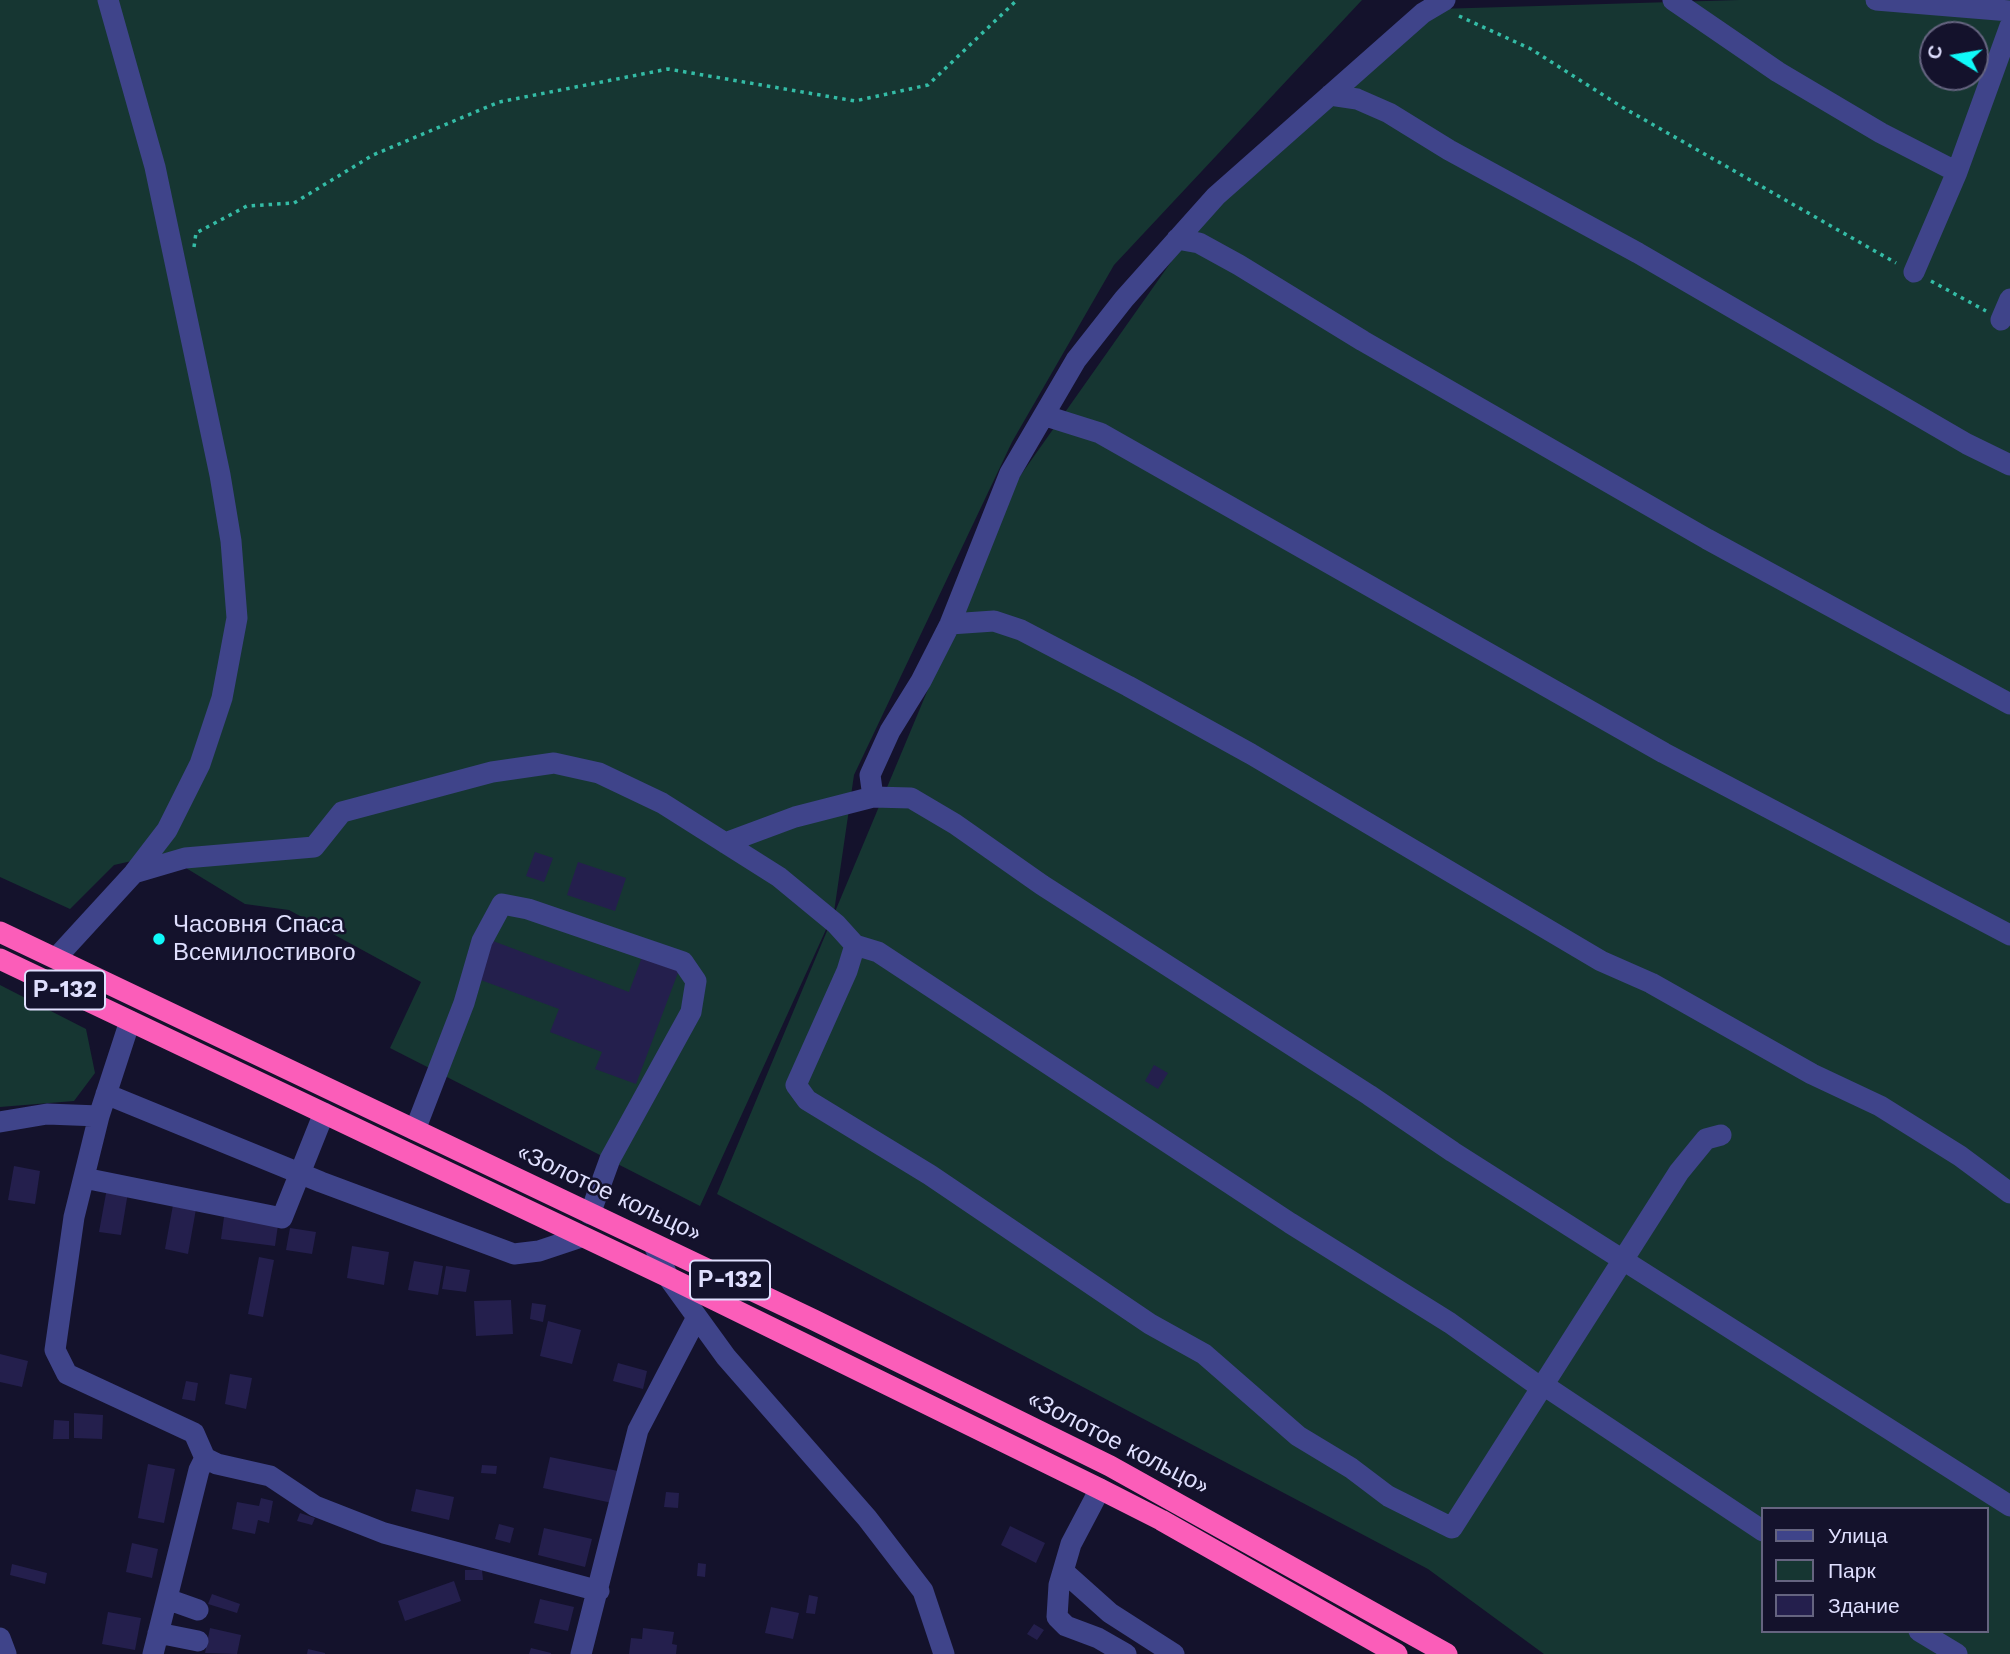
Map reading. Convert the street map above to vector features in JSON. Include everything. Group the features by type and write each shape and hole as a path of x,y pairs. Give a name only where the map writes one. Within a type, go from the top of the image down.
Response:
{"highway":[{"name":"«Золотое кольцо»","path":"0,932 1110,1466 1447,1654"},
{"name":"«Золотое кольцо»","path":"0,959 667,1277 1100,1489 1161,1520 1397,1654"}],"street":[{"path":"56,958 134,873 167,831 200,764 222,698 237,618 231,541 220,475 155,167 108,0"},
{"path":"1673,0 1778,72 1881,133 1957,172"},
{"path":"1875,0 2010,11"},
{"path":"873,797 870,775 890,731 950,624 1010,473 1046,416 1076,360 1124,299 1216,195 1437,5"},
{"path":"1914,272 1957,172 2010,26"},
{"path":"1330,95 1357,99 1389,113 1449,150 1638,253 1967,444 2010,466"},
{"path":"1177,239 1199,243 1239,265 1363,341 1707,538 2010,704"},
{"path":"2001,320 2010,299"},
{"path":"1046,416 1100,433 1664,753 2010,935"},
{"path":"950,624 994,621 1021,630 1128,686 1251,754 1601,961 1651,983 1812,1074 1880,1106 1961,1156 2010,1194"},
{"path":"134,873 185,858 314,847 342,812 492,772 554,763 599,772 662,803 779,877 836,924 855,945 878,952 1290,1223 1450,1323 1540,1387 1551,1390 1762,1530"},
{"path":"725,843 795,817 873,797 911,798 956,824 1042,885 1624,1261 2010,1506"},
{"path":"415,1130 464,1003 482,941 502,904 528,909 683,962 696,981 691,1012 610,1159 590,1214"},
{"path":"855,945 847,971 796,1085 807,1100 930,1175 1150,1324 1203,1354 1298,1436 1350,1468 1388,1496 1451,1528 1679,1172 1706,1139 1721,1135"},
{"path":"130,1021 99,1116 74,1217 55,1350 67,1374 194,1433 205,1458 217,1464 270,1476 315,1506 384,1533 598,1591"},
{"path":"106,1094 513,1254 539,1251 581,1237"},
{"path":"84,1178 282,1219 324,1113"},
{"path":"0,1122 47,1114 99,1116"},
{"path":"654,1245 667,1277 726,1357 867,1518 923,1591 944,1654"},
{"path":"581,1654 638,1430 697,1317"},
{"path":"198,1641 156,1644 199,1469 205,1458"},
{"path":"1100,1489 1071,1544 1063,1571 1057,1617 1066,1626 1098,1638 1126,1654"},
{"path":"1063,1571 1110,1613 1174,1654"},
{"path":"167,1599 198,1610"},
{"path":"1923,1633 1957,1654"},
{"path":"0,1638 6,1654"}],"path":[{"path":"193,257 196,233 247,206 294,203 373,155 499,102 668,69 855,101 928,85 1017,0"},
{"path":"1437,5 1531,50 1689,146 2001,320"}],"green space":[{"path":"0,0 1362,0 1114,265 1012,442 854,775 834,912 700,1206 390,1048 421,982 289,910 245,904 163,854 114,865 70,909 0,877"},
{"path":"1739,0 2010,0 2010,1654 1544,1654 1428,1569 717,1194 1013,486 1207,211 1437,9"},
{"path":"0,985 86,1029 95,1073 74,1101 0,1107"}],"building":[{"path":"535,852 553,858 544,882 526,876"},
{"path":"578,862 626,878 615,911 567,895"},
{"path":"493,941 629,992 642,957 679,970 636,1084 595,1069 602,1052 550,1032 559,1009 478,979"},
{"path":"1154,1065 1168,1073 1158,1089 1145,1081"},
{"path":"14,1166 40,1171 35,1204 8,1200"},
{"path":"107,1188 128,1192 121,1235 99,1232"},
{"path":"173,1205 196,1209 188,1254 165,1249"},
{"path":"224,1217 278,1225 275,1246 221,1239"},
{"path":"290,1228 316,1232 312,1254 286,1250"},
{"path":"352,1246 389,1252 384,1285 347,1278"},
{"path":"259,1257 274,1260 263,1317 248,1314"},
{"path":"414,1261 443,1266 438,1295 408,1290"},
{"path":"446,1266 470,1270 466,1292 442,1289"},
{"path":"511,1300 513,1334 476,1336 474,1301"},
{"path":"532,1303 546,1305 543,1322 530,1319"},
{"path":"548,1321 581,1330 572,1364 540,1356"},
{"path":"0,1354 28,1361 22,1387 0,1382"},
{"path":"618,1363 647,1371 643,1389 613,1381"},
{"path":"230,1374 252,1378 246,1409 225,1404"},
{"path":"186,1381 198,1383 195,1401 182,1399"},
{"path":"74,1413 103,1415 102,1439 74,1438"},
{"path":"54,1420 69,1421 69,1439 53,1439"},
{"path":"550,1457 618,1471 612,1503 543,1488"},
{"path":"148,1464 175,1469 164,1523 138,1518"},
{"path":"482,1465 497,1466 496,1474 481,1473"},
{"path":"416,1489 454,1497 449,1520 411,1511"},
{"path":"666,1492 679,1493 678,1508 664,1507"},
{"path":"261,1498 273,1501 269,1523 258,1520 255,1534 232,1529 237,1502 259,1506"},
{"path":"300,1513 315,1518 312,1525 297,1521"},
{"path":"499,1524 514,1528 510,1543 495,1539"},
{"path":"1010,1526 1045,1543 1036,1563 1001,1545"},
{"path":"544,1528 592,1539 585,1567 538,1555"},
{"path":"132,1543 158,1549 152,1578 126,1572"},
{"path":"698,1563 706,1564 705,1577 697,1576"},
{"path":"12,1564 47,1573 45,1584 10,1575"},
{"path":"465,1570 482,1570 483,1580 465,1580"},
{"path":"454,1581 461,1601 405,1621 398,1601"},
{"path":"212,1594 240,1604 237,1613 208,1604"},
{"path":"809,1595 818,1597 815,1614 806,1613"},
{"path":"540,1599 574,1607 568,1631 534,1623"},
{"path":"771,1607 799,1613 793,1639 765,1633"},
{"path":"108,1612 141,1618 135,1650 102,1644"},
{"path":"1034,1624 1044,1630 1037,1640 1027,1634"},
{"path":"210,1628 241,1635 237,1654 205,1653"},
{"path":"643,1628 674,1632 672,1644 677,1645 676,1654 629,1654 631,1638 642,1639"},
{"path":"531,1648 551,1653 551,1654 529,1654"},
{"path":"308,1649 325,1653 325,1654 307,1654"}],"place":[{"name":"Часовня Спаса Всемилостивого","path":"159,939"}]}
